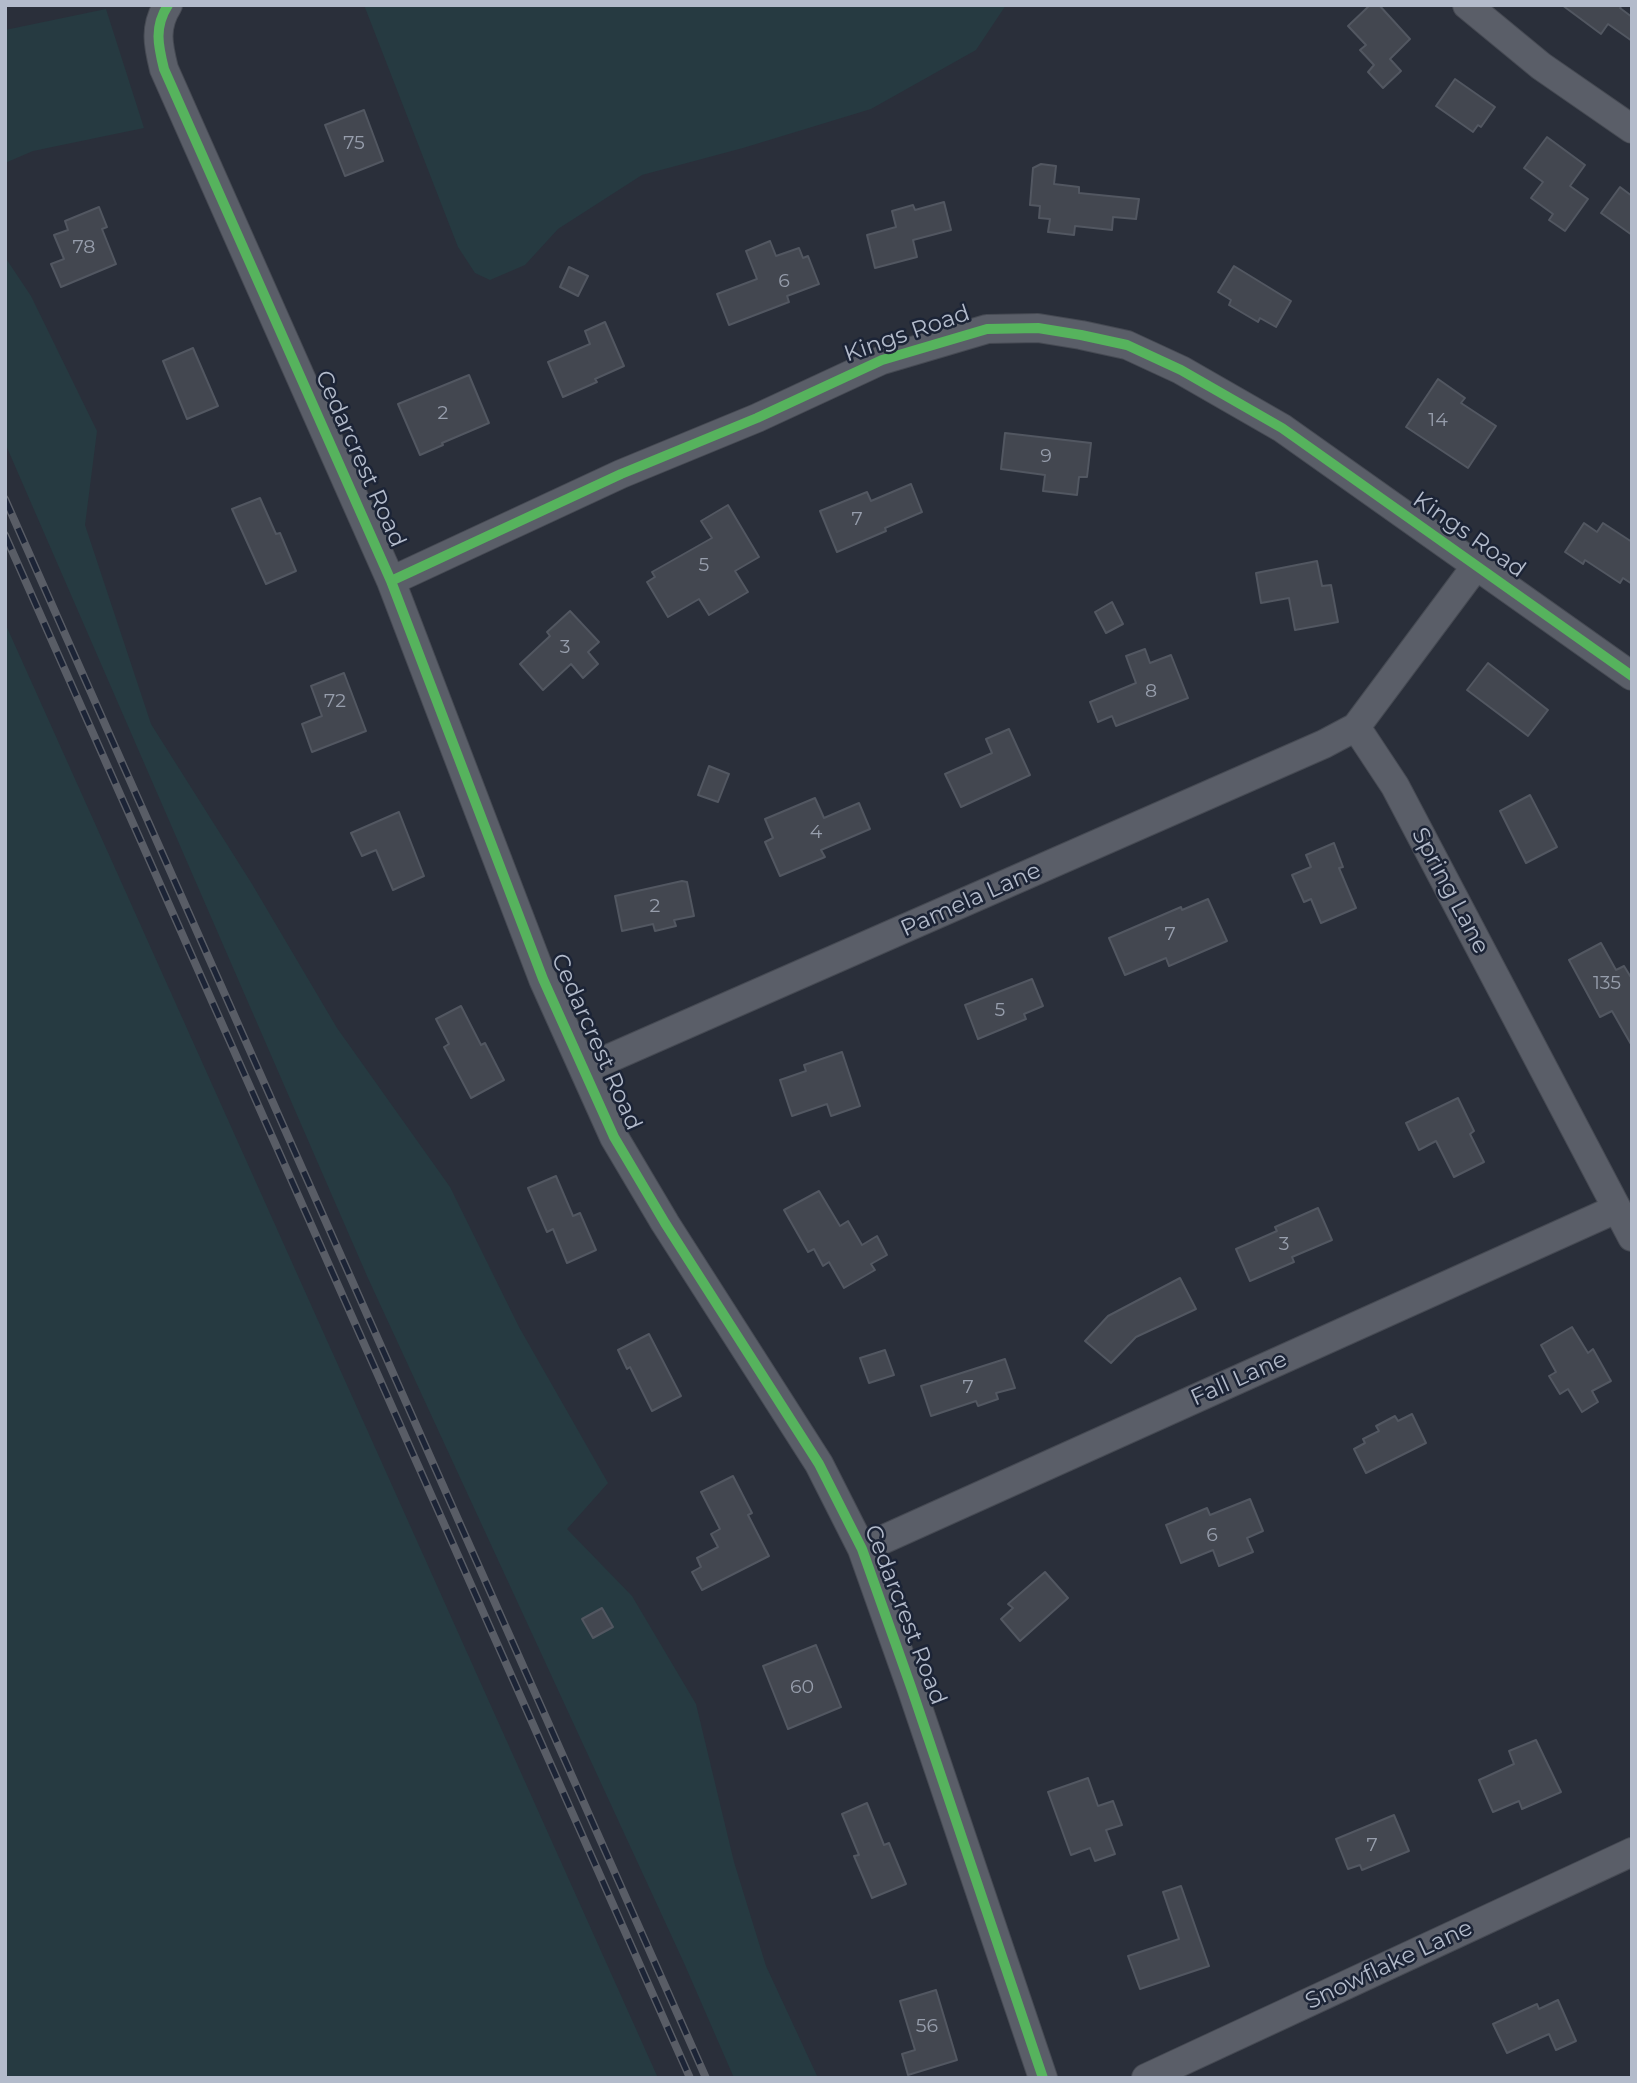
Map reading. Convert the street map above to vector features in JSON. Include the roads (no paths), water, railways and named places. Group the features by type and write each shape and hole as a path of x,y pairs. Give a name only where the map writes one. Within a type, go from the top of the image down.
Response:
{"street":[{"name":"Cedarcrest Road","path":"168,5 160,18 157,40 164,69 391,581 543,979 614,1136 664,1223 819,1464 862,1549 1043,2078"},
{"path":"1467,5 1541,66 1632,129"},
{"name":"Kings Road","path":"391,581 621,474 757,418 882,360 987,329 1038,328 1082,334 1127,345 1181,370 1282,428 1632,676"},
{"path":"1356,727 1476,566"},
{"name":"Pamela Lane","path":"585,1069 1324,744 1356,727"},
{"name":"Spring Lane","path":"1356,727 1395,786 1632,1237"},
{"name":"Fall Lane","path":"862,1549 1616,1209"},
{"name":"Snowflake Lane","path":"1146,2078 1632,1852"}],"railway":[{"path":"5,499 706,2078"},
{"path":"5,535 690,2078"}]}
